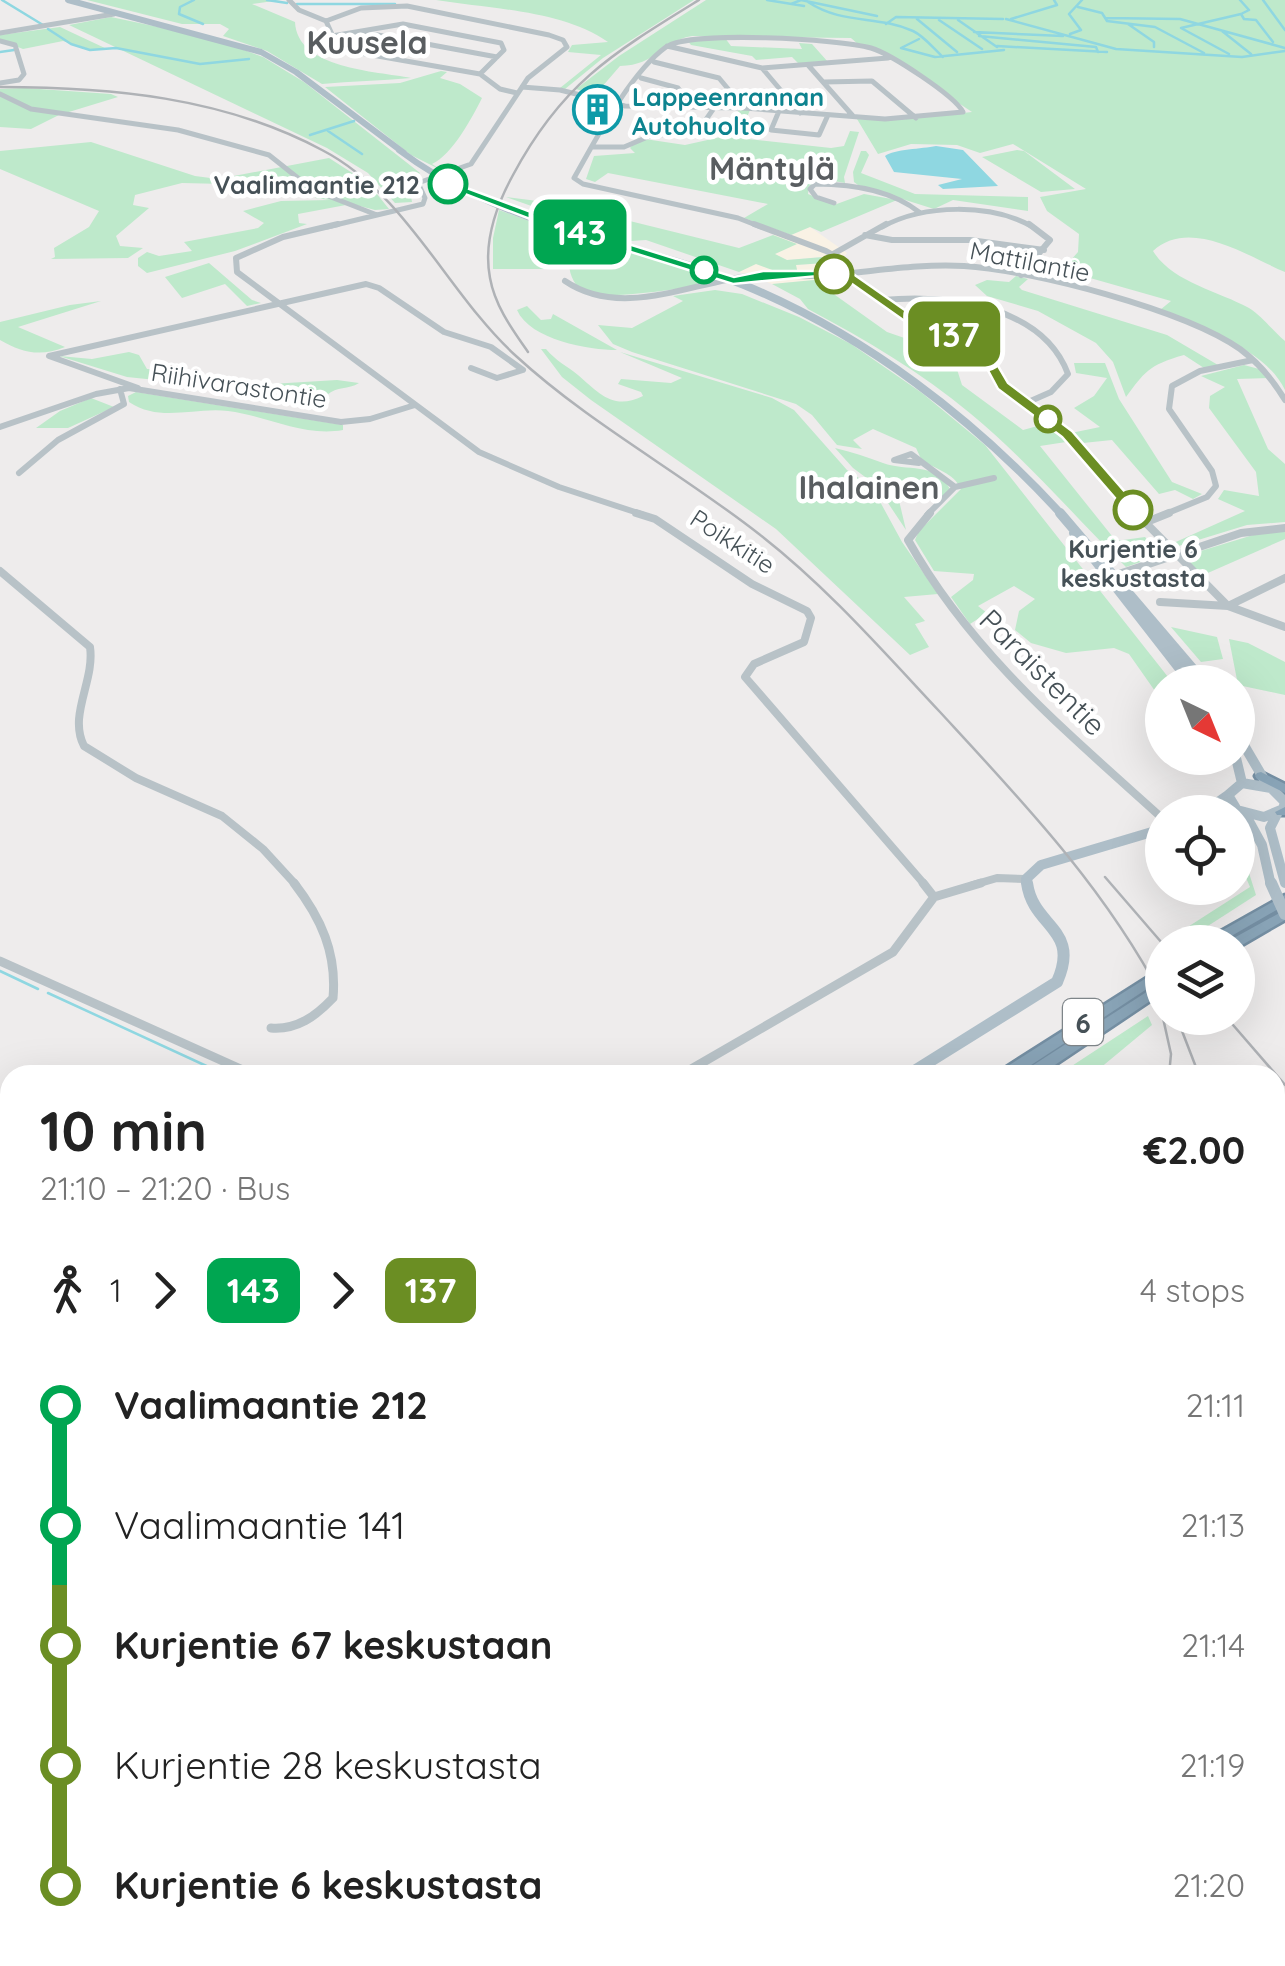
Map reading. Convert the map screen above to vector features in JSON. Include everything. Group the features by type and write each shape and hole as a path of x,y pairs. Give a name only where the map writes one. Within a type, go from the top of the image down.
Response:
{"highway":[{"path":"1261,776 1280,791"},
{"path":"1240,925 1285,898"},
{"path":"1255,934 1285,917"},
{"name":"6","path":"1020,1065 1145,984"},
{"name":"6","path":"1045,1065 1145,998"}],"main road":[{"path":"68,0 230,42 273,58 435,175 470,194 554,225 733,281 837,329 924,386 994,445 1067,521 1189,665"},
{"path":"1112,576 1177,665"},
{"path":"1255,765 1261,776"},
{"path":"1240,775 1242,784"},
{"path":"1229,795 1233,787 1242,784 1280,791 1285,802 1270,828 1283,878"},
{"path":"1255,815 1281,812"},
{"path":"1255,833 1285,917"},
{"path":"924,1065 1057,982 1069,964 1067,947 1034,905 1026,882 1042,865 1145,834"}],"street":[{"path":"0,94 31,109 168,128 269,155 314,190 380,216 423,204 425,198 416,186 435,175 471,164 528,78 566,50 563,40 508,24 406,6 361,8 326,21 299,10 289,0"},
{"path":"0,33 114,14"},
{"path":"326,21 338,45 358,54 480,74 500,89 517,94"},
{"path":"332,36 402,24 489,38 504,47 480,74"},
{"path":"366,33 497,58"},
{"path":"522,87 560,90 620,105 916,118 964,109 888,58 860,46 721,37 684,39 667,46 620,105 576,174 577,182 738,218 833,254 844,274 910,319 951,332 983,350 1003,386 1067,434 1144,523 1228,606"},
{"path":"0,41 15,45 24,74 14,82 0,83"},
{"path":"667,46 762,68 888,58"},
{"path":"654,62 719,78 744,108"},
{"path":"808,64 853,116"},
{"path":"762,68 800,112"},
{"path":"641,78 678,88 693,108"},
{"path":"824,82 872,81 916,118"},
{"path":"593,147 618,148 648,134 698,131 714,108"},
{"path":"779,111 770,130 805,136 819,135 828,115"},
{"path":"834,204 810,189 815,184 847,186 910,203 919,212"},
{"path":"833,254 865,234 919,212 1019,220 1050,240 1021,276"},
{"name":"Poikkitie","path":"380,216 283,238 243,252 234,264 237,272 277,303 496,461 656,519 752,584 807,610 812,618 804,642 754,664 745,677 934,897"},
{"path":"865,234 892,240 970,240 1044,250"},
{"name":"Mattilantie","path":"564,281 580,294 602,299 763,275 794,278 946,266 1021,276 1179,318 1217,336 1270,373 1285,400"},
{"path":"138,388 50,356 348,285 374,286 444,332 491,347 523,370 497,378 470,368"},
{"path":"882,300 953,299 997,314 1037,334 1059,353 1068,374 1051,392 1026,404"},
{"path":"1144,523 1207,497 1216,486 1212,471 1170,410 1167,402 1172,386 1200,371 1253,360"},
{"name":"Riihivarastontie","path":"0,426 120,389 138,388 341,422 370,419 416,405"},
{"path":"19,473 58,440 124,404 120,389"},
{"path":"919,463 948,476 956,487 994,478"},
{"name":"Paraistentie","path":"956,487 910,534 911,546 979,646 1145,802"},
{"path":"1112,576 1241,533 1285,528"},
{"path":"0,570 90,647 94,675 76,721 84,746 133,776 220,815 273,861 311,905 330,947 333,998 314,1016 292,1027 271,1028"},
{"path":"1228,606 1285,578"},
{"path":"1160,602 1228,606 1285,627"},
{"path":"698,1065 893,952 915,930 927,903 934,897 997,878 1026,882"},
{"path":"0,961 232,1065"}],"shaded area":[{"path":"810,227 847,253 843,259 850,277 772,284 739,272 756,263 786,275 795,265 824,263 822,257 787,260 774,254 796,244 773,235 781,231 791,235"}],"green space":[{"path":"87,0 281,0 252,4 295,22 299,38 323,59 359,70 411,78 322,84 267,51 223,36 229,29 220,24 182,24"},
{"path":"436,0 694,0 603,58 565,89 560,88 601,55 568,52 572,45 608,42 590,31 548,17"},
{"path":"706,0 1285,0 1285,272 1201,238 1168,241 1153,251 1172,271 1249,308 1285,341 1285,390 1263,362 1247,351 1160,310 1171,301 1062,270 1078,252 1079,234 1047,211 1040,197 1086,189 1013,144 980,153 957,145 911,144 878,154 857,119 897,120 972,112 876,48 859,45 851,38 692,36 672,43 642,62 620,66 595,95 576,89"},
{"path":"111,17 215,39 263,57 304,82 420,173 409,186 412,202 395,203 368,173 327,148 69,25"},
{"path":"60,27 107,49 93,50 63,41 23,49 0,40 0,35"},
{"path":"725,38 731,46 802,49 799,43 812,44 828,62 799,64 792,57 756,60 691,45 687,40"},
{"path":"447,72 440,78 460,84 482,98 454,144 432,164 443,171 411,155 325,87 400,83"},
{"path":"0,89 118,97 59,115 31,129 0,127"},
{"path":"739,110 750,110 738,138 831,148 844,146 850,131 859,132 845,183 828,180 809,186 808,194 834,205 864,194 897,200 821,232 810,227 791,235 744,218 768,204 608,173 595,182 586,179 594,156 635,153 630,148 638,138 685,145 721,137 707,130 728,132"},
{"path":"91,142 195,176 218,179 329,158 368,183 389,209 375,210 333,199 346,205 298,214 299,223 307,224 235,251 147,273 138,266 138,258 147,252 159,256 192,251 184,242 258,228 264,223 243,211 281,201 330,200 315,198 318,193 275,190 269,185 182,183 135,195 133,205 149,208 116,236 120,246 143,248 128,258 51,259 55,257 54,248 89,227 99,211 0,169 0,151"},
{"path":"861,151 869,155 861,173 915,194 1028,197 1028,211 953,200 934,209 858,185 853,172"},
{"path":"1024,151 1075,189 1041,192 982,157"},
{"path":"506,197 561,204 739,248 773,235 797,244 775,254 787,260 823,257 825,263 796,265 798,274 786,275 756,264 739,272 646,240 631,241"},
{"path":"499,210 562,233 703,273 715,281 629,294 585,292 576,284 569,265 576,253 562,243 548,240 543,247 569,260 553,269 493,269 493,238"},
{"path":"209,263 252,300 261,303 247,306 225,284 182,298 165,277"},
{"path":"1016,276 1028,279 1019,287 1022,290 1167,335 1218,365 1204,368 1184,355 1162,362 1148,371 1126,397 1113,362 1096,343 1038,311 987,296 975,285 987,280 1009,282"},
{"path":"814,280 887,332 916,342 934,332 947,336 931,345 954,360 962,385 1023,430 1045,424 1066,442 1040,446 1116,541 1145,537 1161,555 1126,567 1012,450 952,399 892,357 772,284"},
{"path":"715,290 742,294 851,344 922,393 985,445 1159,665 1145,665 1145,677 1129,654 1114,648 1066,653 1031,643 1015,630 1019,611 1035,599 1014,586 978,606 987,613 970,624 951,597 973,580 974,574 934,571 915,540 919,531 961,489 958,483 922,461 916,448 873,429 853,440 862,449 837,445 812,415 796,404 632,352 613,344 598,325 632,328 683,301 673,296"},
{"path":"101,301 18,327 65,347 32,352 0,340 0,322"},
{"path":"527,306 541,320 551,319 553,314 617,350 576,345 547,336 534,329 517,310"},
{"path":"541,349 615,401 643,396 618,384 621,379 671,383 682,378 620,352 772,398 794,410 847,470 872,487 902,542 938,594 904,597 925,621 915,624 929,647 910,655 776,529 591,400 562,377"},
{"path":"129,352 139,355 147,369 198,372 170,373 156,380 127,377 59,356 92,359"},
{"path":"1074,363 1105,363 1119,399 1172,482 1202,494 1193,499 1175,490 1159,494 1112,440 1083,443 1071,433 1100,427 1074,408 1094,396 1107,378 1076,373"},
{"path":"1244,365 1259,369 1269,378 1237,379 1268,449 1285,464 1285,522 1247,525 1172,548 1169,545 1245,511 1218,499 1224,490 1259,496 1256,472 1209,408 1210,396 1225,387 1201,376"},
{"path":"337,380 359,383 335,390 327,395 330,399 314,404 298,391 237,392 221,387"},
{"path":"136,392 343,425 343,430 314,431 228,411 153,412 129,402 128,396"},
{"path":"91,398 114,407 68,428 36,428 60,411"},
{"path":"835,448 892,466 929,471 950,489 942,498 923,491 897,492 906,530 876,485"},
{"path":"1285,531 1285,539 1201,576 1181,557 1263,532"},
{"path":"1171,627 1217,637 1223,659 1201,662"},
{"path":"1229,639 1248,643 1285,662 1285,695 1255,689 1255,665 1234,665"},
{"path":"1222,905 1240,905 1209,925 1191,925"},
{"path":"1145,1018 1145,1031 1104,1065 1073,1065"}],"water":[{"path":"936,146 963,150 998,186 943,189 938,185 962,179 894,172 885,156"}],"waterway":[{"path":"2,0 43,25"},
{"path":"194,0 180,7 179,14 203,24"},
{"path":"267,0 287,3"},
{"path":"767,0 791,4"},
{"path":"791,4 801,0 877,16"},
{"path":"1011,19 1057,5 1054,0"},
{"path":"1070,34 1081,30 1069,14 1082,0"},
{"path":"1240,0 1249,10 1241,14"},
{"path":"1263,0 1285,30"},
{"path":"808,2 834,14 887,23"},
{"path":"297,4 395,4"},
{"path":"791,4 804,6"},
{"path":"1078,7 1102,13 1105,18"},
{"path":"1198,24 1241,14"},
{"path":"1241,14 1244,19 1256,20 1273,42"},
{"path":"887,23 896,17 1003,19"},
{"path":"1105,18 1180,19 1198,24"},
{"path":"1105,18 1155,27 1204,53"},
{"path":"917,19 957,52"},
{"path":"1006,19 1116,49 1242,57 1285,51"},
{"path":"939,20 982,49"},
{"path":"958,20 975,32"},
{"path":"887,23 913,31 942,56"},
{"path":"1128,24 1154,42 1154,47"},
{"path":"1198,24 1285,48"},
{"path":"1198,24 1181,28 1229,54"},
{"path":"48,29 71,44 90,50 116,48 200,64 249,59"},
{"path":"1222,31 1251,54"},
{"path":"975,32 1063,36"},
{"path":"975,32 981,36"},
{"path":"981,36 1096,47 1098,51"},
{"path":"981,36 997,47"},
{"path":"919,39 901,48 942,56"},
{"path":"997,46 1098,51"},
{"path":"0,52 14,50"},
{"path":"942,56 1004,50"},
{"path":"1098,51 1107,52"},
{"path":"310,135 354,121"},
{"path":"328,131 362,154"},
{"path":"0,971 38,989"},
{"path":"48,993 204,1065"}],"railway":[{"path":"528,352 500,308 488,265 496,212 507,187 532,143 571,93 615,54 699,0"},
{"path":"0,87 83,89 206,107 284,132 352,169 403,218 491,331 516,356 574,404 759,534 853,619 1061,847 1145,966"},
{"path":"1105,877 1146,925"},
{"path":"1167,1035 1170,1065"},
{"path":"1184,1035 1195,1065"},
{"path":"1242,1035 1268,1065"}],"bus line":[{"name":"143","path":"448,184 554,225 733,281 746,276 794,278 834,274"},
{"name":"137","path":"834,274 844,274 910,319 951,332 983,350 1003,386 1067,434 1133,510"}],"place":[{"name":"Lappeenrannan Autohuolto","path":"597,110"},
{"name":"Vaalimaantie 212","path":"448,184"},
{"name":"Kurjentie 6 keskustasta","path":"1133,510"}],"district":[{"name":"Kuusela","path":"367,42"},
{"name":"Mäntylä","path":"772,168"},
{"name":"Ihalainen","path":"869,487"}]}
